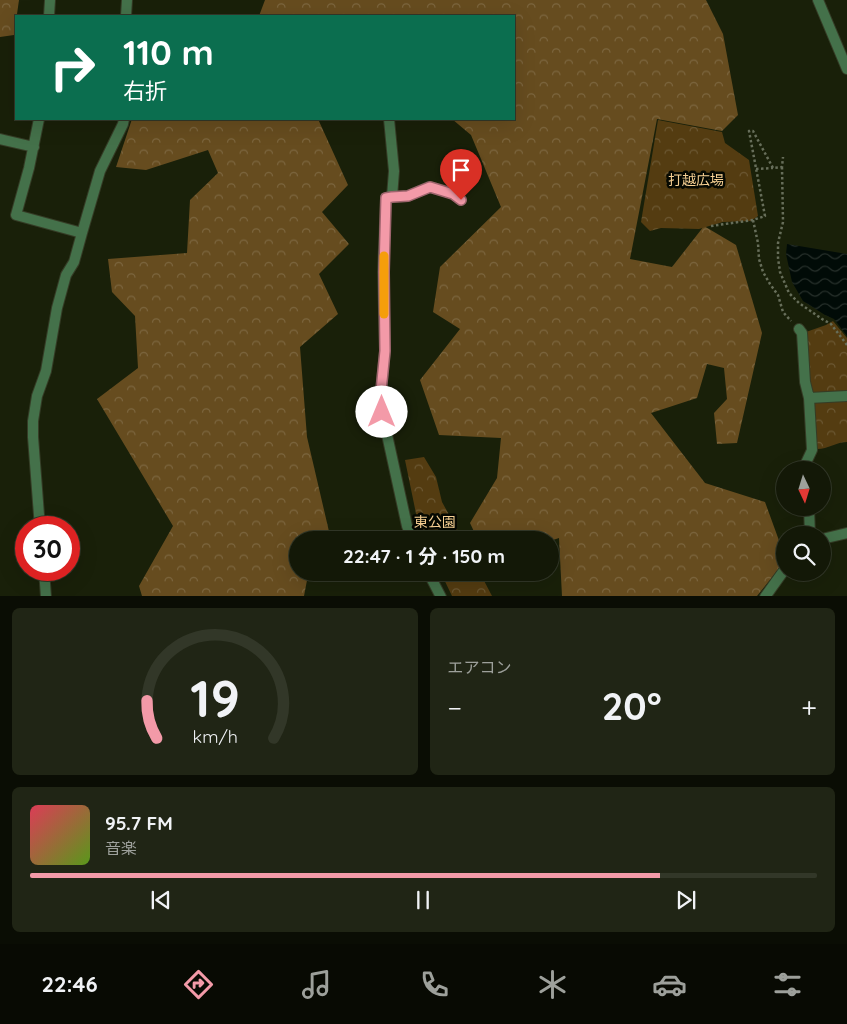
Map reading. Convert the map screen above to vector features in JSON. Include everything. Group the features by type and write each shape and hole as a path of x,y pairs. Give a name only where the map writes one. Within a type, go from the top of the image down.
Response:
{"street":[{"path":"49,15 50,0"},
{"path":"126,15 127,0"},
{"path":"818,0 847,69"},
{"path":"39,120 34,147 16,215 82,234"},
{"path":"39,516 33,437 33,421 38,396 46,370 57,308 66,275 74,262 100,171 124,120"},
{"path":"389,120 394,171 392,197"},
{"path":"0,140 34,147"},
{"path":"410,531 382,412 381,391 385,351 384,272 386,198 408,196 430,187 453,194 461,200"},
{"path":"799,329 802,333 804,382 809,398 812,450 808,461"},
{"path":"809,398 847,396"},
{"path":"831,537 847,533"},
{"path":"45,581 46,596"},
{"path":"433,581 441,596"},
{"path":"765,596 776,581"}],"path":[{"path":"711,226 753,220 765,216 749,132 753,131 773,168"},
{"path":"783,157 783,222 778,243 780,272 784,283 794,298 831,324 847,345"},
{"path":"756,169 782,168"},
{"path":"753,220 763,272 778,295 783,312 799,329"}],"green space":[{"path":"0,0 19,0 17,15 15,15 14,35 0,37"},
{"path":"265,0 706,0 723,34 738,115 722,131 657,119 630,259 672,267 704,226 736,245 762,333 737,443 717,444 714,413 727,399 724,368 707,364 697,398 651,413 705,483 765,502 776,532 776,572 757,596 562,596 559,531 474,531 470,523 497,478 501,438 439,435 420,380 460,329 433,312 440,267 501,207 471,135 453,120 515,120 515,15 259,15"},
{"path":"132,120 318,120 348,185 322,212 349,244 319,274 338,314 300,347 307,437 329,531 289,531 289,581 307,581 304,596 142,596 139,586 173,526 97,399 138,368 135,316 112,292 108,259 187,253 190,200 218,173 208,150 146,170 116,167"},
{"name":"打越広場","path":"658,120 722,132 725,143 749,160 758,216 751,221 723,222 699,229 661,228 650,231 641,222"},
{"path":"833,321 847,338 847,393 812,395 808,381 806,332"},
{"path":"847,400 847,442 815,449 814,401"},
{"name":"東公園","path":"424,457 436,477 442,502 458,531 420,531 405,460"},
{"path":"445,581 484,581 492,596 452,596"}],"water":[{"path":"787,244 847,254 847,336 834,319 803,301 792,282 786,254"}],"slow traffic":[{"path":"384,256 384,314"}],"route":[{"path":"382,412 381,391 385,351 384,272 386,198 408,196 430,187 453,194 461,200"}]}
